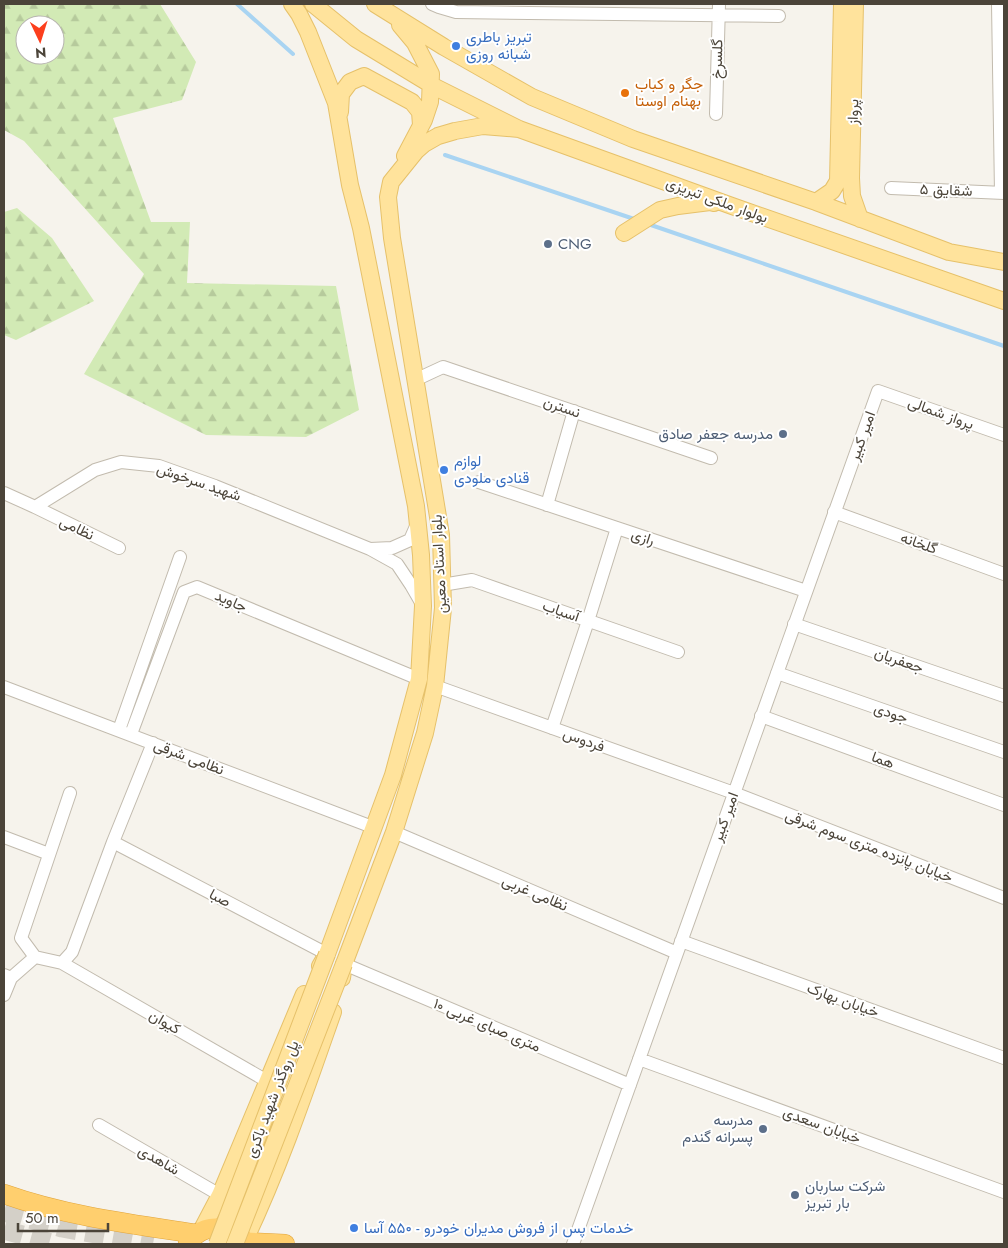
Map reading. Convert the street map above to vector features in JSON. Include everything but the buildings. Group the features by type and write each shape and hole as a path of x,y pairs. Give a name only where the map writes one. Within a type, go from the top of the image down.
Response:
{"highway":[{"path":"4,1194 31,1204 71,1214 118,1222 160,1236 194,1237 211,1228 224,1228 235,1232 243,1243 285,1244"}],"main road":[{"path":"292,4 300,14 308,32 336,103 339,121"},
{"name":"بولوار ملکی تبریزی","path":"313,4 356,38 435,87 519,129 1004,301"},
{"name":"پرواز","path":"816,202 832,191 838,181 842,4"},
{"name":"پرواز","path":"856,4 852,196 860,219"},
{"path":"382,9 415,43 431,74 430,102 421,125 391,182"},
{"name":"بولوار ملکی تبریزی","path":"382,9 444,48 532,96 633,139 816,202 949,252 1004,262"},
{"path":"339,121 341,94 350,82 364,76 412,102 420,112 421,125"},
{"name":"بلوار استاد معین","path":"327,954 394,775 419,679 423,606 421,555 414,496 363,237 350,185 339,121"},
{"path":"391,182 416,151 438,136 482,126 519,129"},
{"name":"بلوار استاد معین","path":"344,964 394,832 425,733 435,686 443,608 441,535 392,238 388,197 391,182"},
{"path":"624,233 660,210 710,202 732,206"},
{"path":"194,1237 220,1195 307,987 327,954"},
{"name":"پل روگذر شهید باکری","path":"217,1244 327,954"},
{"name":"پل روگذر شهید باکری","path":"243,1243 344,964"}],"street":[{"path":"432,4 456,12 719,10 779,16"},
{"path":"998,4 1003,193"},
{"name":"گلسرخ","path":"716,114 719,10"},
{"name":"شقایق ۵","path":"891,188 1003,193"},
{"name":"نسترن","path":"415,380 443,367 711,458"},
{"name":"پرواز شمالی","path":"878,390 1004,436"},
{"name":"امیر کبیر","path":"573,1244 878,390"},
{"path":"547,505 574,411"},
{"name":"شهید سرخوش","path":"35,507 95,470 121,462 159,466 215,486 370,549 397,564 412,585 423,606"},
{"name":"رازی","path":"479,482 806,591"},
{"path":"4,493 35,507"},
{"name":"نظامی","path":"35,507 119,548"},
{"name":"گلخانه","path":"834,512 1004,574"},
{"name":"شهید سرخوش","path":"370,549 392,548 410,540 418,521"},
{"path":"552,728 617,528"},
{"path":"125,732 180,557"},
{"name":"آسیاب","path":"442,584 472,580 678,652"},
{"name":"جاوید","path":"125,732 184,592 197,587 419,679"},
{"name":"جعفریان","path":"794,624 1004,696"},
{"name":"جودی","path":"777,673 1004,752"},
{"name":"فردوس","path":"435,686 734,793"},
{"name":"نظامی شرقی","path":"4,687 375,828"},
{"name":"هما","path":"761,716 1004,804"},
{"path":"62,963 72,952 113,842 153,743"},
{"path":"4,995 7,976 35,957 21,938 70,793"},
{"name":"خیابان پانزده متری سوم شرقی","path":"734,793 1004,898"},
{"name":"نظامی غربی","path":"394,832 679,947"},
{"path":"4,837 49,854"},
{"name":"صبا","path":"113,842 327,954"},
{"name":"خیابان بهارک","path":"679,947 1004,1058"},
{"name":"کیوان","path":"35,957 62,963 267,1081"},
{"name":"۱۰ متری صبای غربی","path":"344,964 630,1085"},
{"name":"خیابان سعدی","path":"639,1059 1004,1192"},
{"name":"شاهدی","path":"99,1125 220,1195"}],"green space":[{"path":"4,4 160,4 196,62 182,100 113,118 151,222 190,222 187,283 336,286 359,410 306,437 206,435 84,374 144,274 24,141 4,130"},
{"path":"17,208 52,238 94,301 16,340 4,335 4,212"}],"waterway":[{"path":"237,4 293,54"},
{"path":"445,155 637,220"},
{"path":"648,224 1004,346"}],"tunnel":[{"path":"4,1212 62,1228 153,1244"},
{"path":"4,1230 55,1244"}],"place":[{"name":"تبریز باطری شبانه روزی","path":"456,46"},
{"name":"جگر و کباب بهنام اوستا","path":"625,93"},
{"name":"CNG","path":"548,244"},
{"name":"مدرسه جعفر صادق","path":"783,434"},
{"name":"لوازم قنادی ملودی","path":"444,470"},
{"name":"مدرسه پسرانه گندم","path":"763,1129"},
{"name":"شرکت ساربان بار تبریز","path":"795,1195"},
{"name":"خدمات پس از فروش مدیران خودرو - ۵۵۰ آسا","path":"354,1228"}]}
